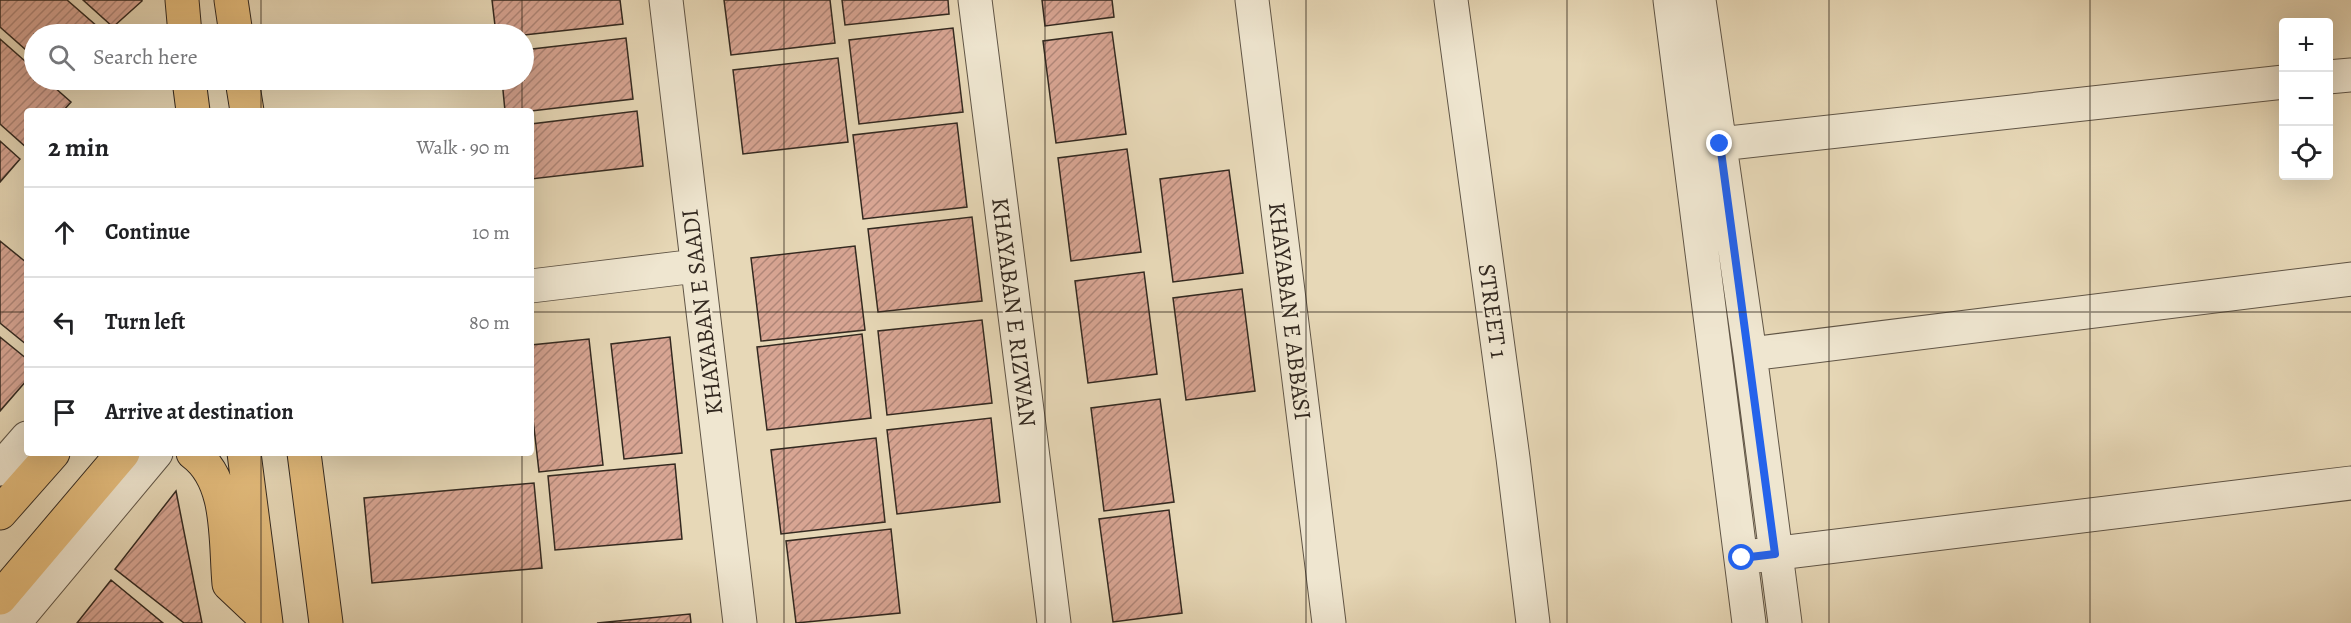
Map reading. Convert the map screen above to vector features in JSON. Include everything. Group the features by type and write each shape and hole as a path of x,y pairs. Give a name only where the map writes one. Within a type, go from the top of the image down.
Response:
{"main road":[{"path":"182,0 184,24"},
{"path":"231,0 235,24"},
{"path":"244,90 247,108"},
{"path":"0,513 50,456"},
{"path":"0,598 121,456"},
{"path":"196,456 207,465 216,479 229,584 266,621"},
{"path":"244,456 266,621"},
{"path":"304,456 326,623"}],"street":[{"name":"KHAYABAN E SAADI","path":"666,0 740,623"},
{"name":"KHAYABAN E RIZWAN","path":"975,0 1054,623"},
{"name":"KHAYABAN E ABBASI","path":"1252,0 1329,623"},
{"name":"STREET 1","path":"1450,0 1512,446 1533,623"},
{"path":"1671,0 1749,623"},
{"path":"1699,0 1750,354 1785,623"},
{"path":"2333,77 2351,75"},
{"path":"1720,144 2279,82"},
{"path":"534,286 696,266"},
{"path":"1750,354 2351,279"},
{"path":"0,469 24,441"},
{"path":"14,623 153,456"},
{"path":"1742,558 2351,483"}],"building":[{"path":"0,0 67,0 95,24 24,24 24,48 0,27"},
{"path":"83,0 142,0 116,24 110,24"},
{"path":"492,0 620,0 623,24 534,34 534,24 495,24"},
{"path":"724,0 830,0 835,43 731,55"},
{"path":"842,0 948,0 949,14 845,25"},
{"path":"1042,0 1112,0 1114,17 1045,26"},
{"path":"953,28 963,112 859,124 849,40"},
{"path":"1112,32 1126,134 1056,143 1043,41"},
{"path":"626,38 633,99 534,111 534,108 505,108 503,90 534,90 534,49"},
{"path":"0,39 24,60 24,90 57,90 71,102 66,108 24,108 24,145 0,124"},
{"path":"838,58 848,142 743,154 733,70"},
{"path":"637,111 643,166 534,179 534,124"},
{"path":"957,123 967,207 863,219 853,135"},
{"path":"0,141 20,159 0,182"},
{"path":"1127,149 1141,252 1071,261 1058,158"},
{"path":"1229,170 1243,273 1173,282 1160,179"},
{"path":"972,217 982,301 878,312 868,229"},
{"path":"0,241 24,261 24,343 0,323"},
{"path":"855,246 865,330 761,341 751,258"},
{"path":"1144,272 1157,374 1088,383 1075,281"},
{"path":"1242,289 1255,391 1186,400 1173,298"},
{"path":"982,320 992,403 887,415 878,331"},
{"path":"862,334 871,418 767,430 757,347"},
{"path":"0,337 24,357 24,383 0,411"},
{"path":"670,337 682,453 624,459 611,344"},
{"path":"589,339 603,465 539,472 534,428 534,345"},
{"path":"1160,399 1174,502 1104,511 1091,408"},
{"path":"991,418 1000,502 897,514 887,430"},
{"path":"876,438 885,522 781,534 771,450"},
{"path":"675,464 682,539 555,550 548,476"},
{"path":"534,483 542,568 372,583 364,498"},
{"path":"176,491 202,623 184,623 115,569"},
{"path":"1169,510 1182,613 1113,622 1099,519"},
{"path":"891,529 900,613 796,623 786,541"},
{"path":"111,580 163,623 77,623"},
{"path":"690,614 691,623 597,623"}],"route":[{"path":"1720,144 1750,354 1775,554 1742,558"}]}
